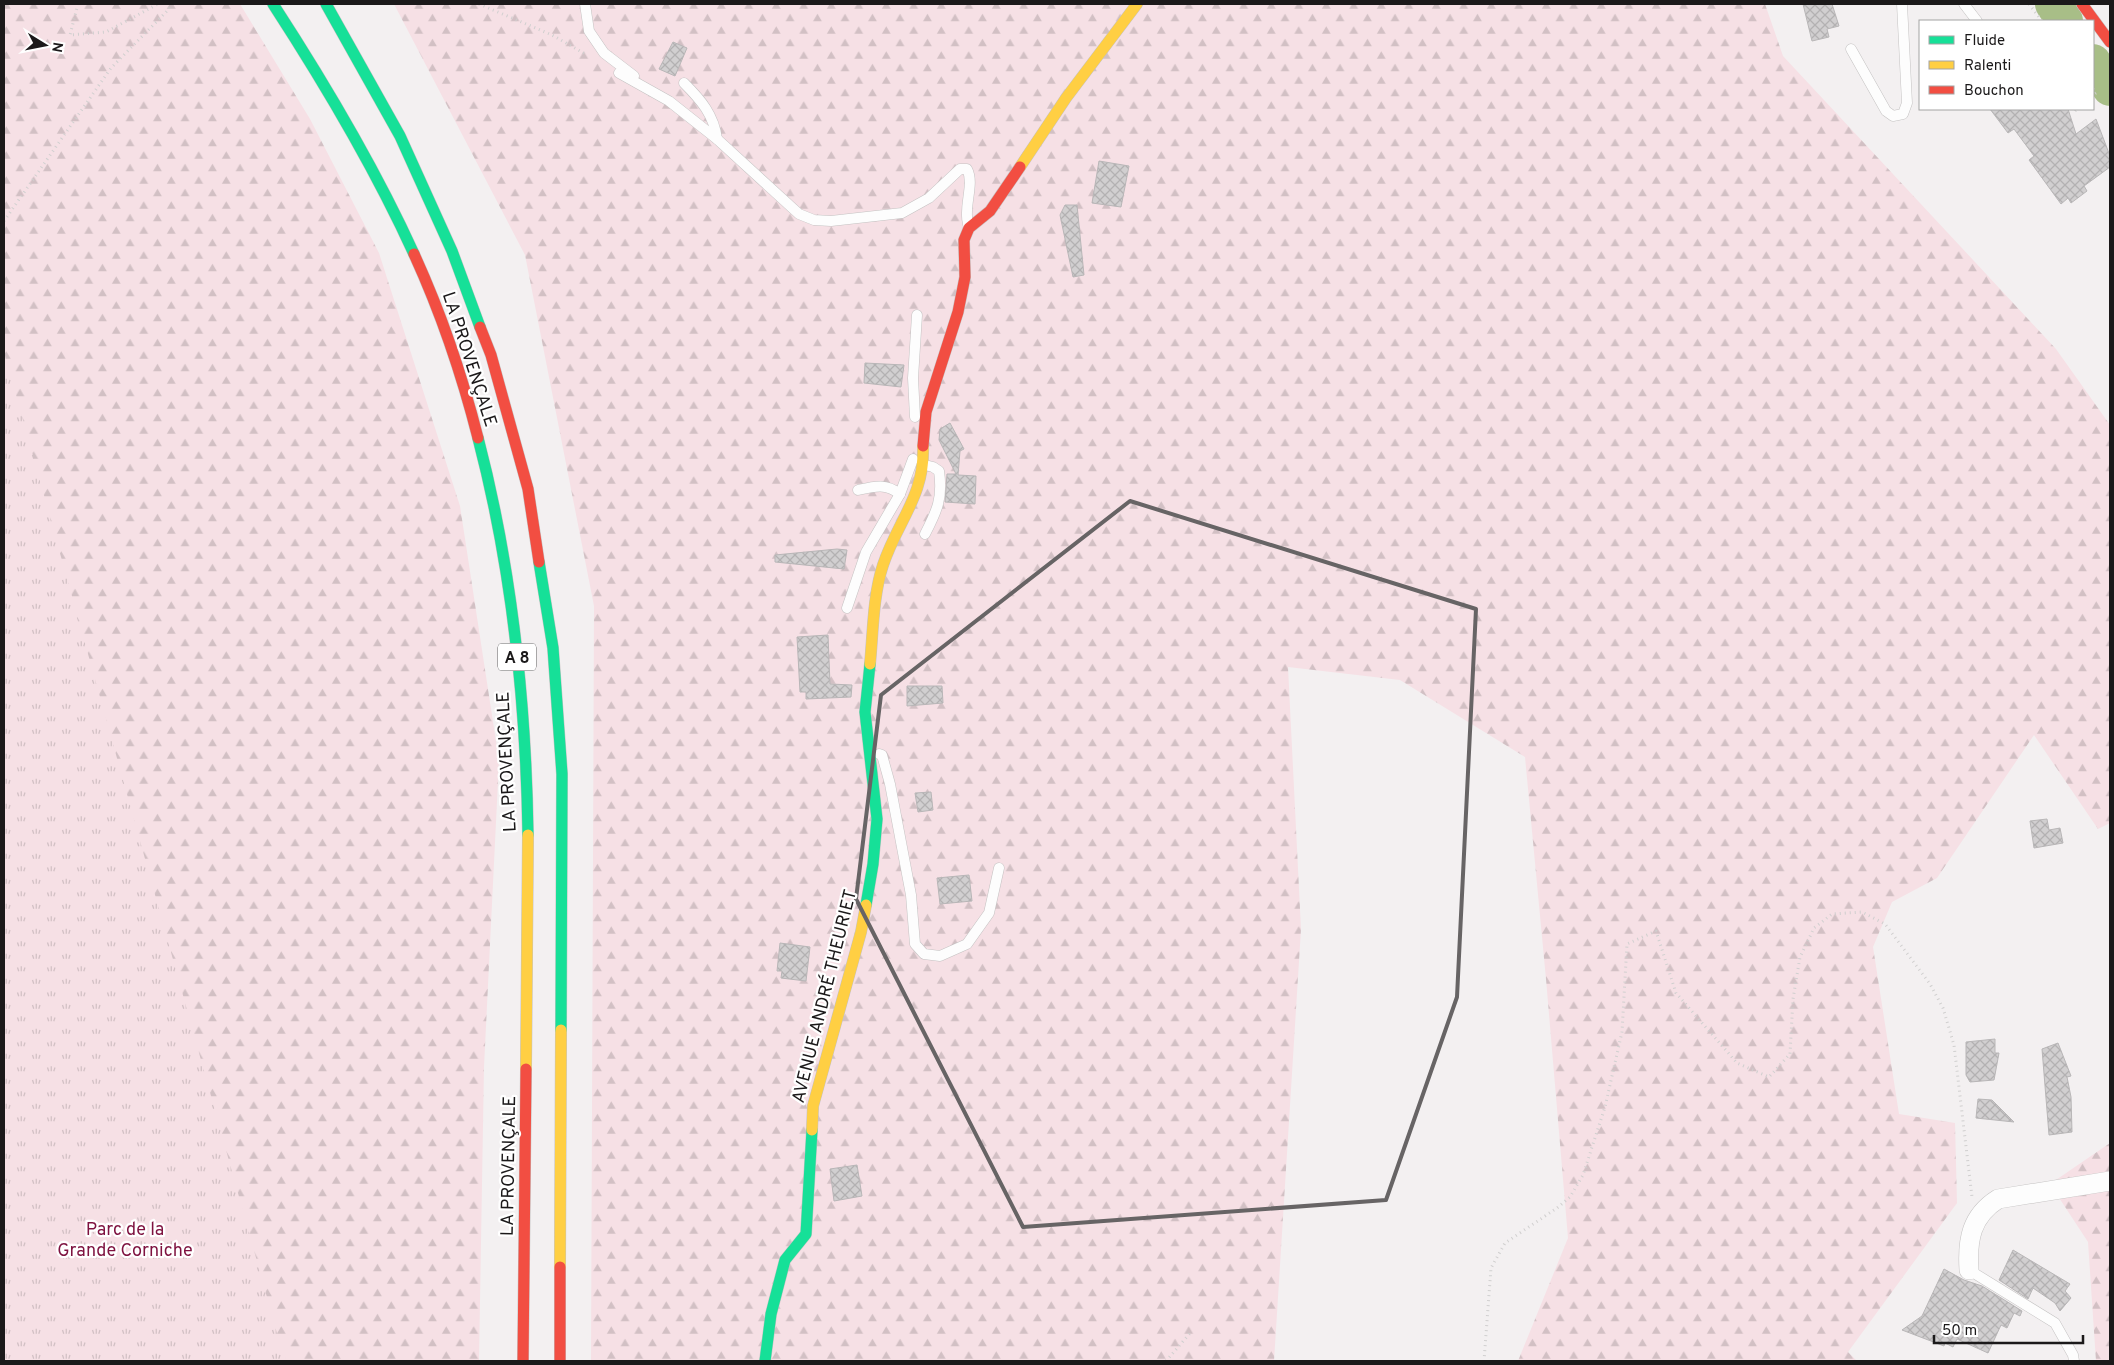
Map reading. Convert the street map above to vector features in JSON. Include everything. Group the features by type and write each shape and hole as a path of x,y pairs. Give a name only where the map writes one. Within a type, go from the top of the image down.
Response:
{"main road":[{"name":"LA PROVENÇALE","path":"273,4 351,131 394,213 432,296 458,368 485,462 504,555 516,643 525,752 528,953 523,1361"},
{"name":"LA PROVENÇALE","path":"326,4 400,136 452,251 491,355 528,489 553,648 562,774 560,1361"},
{"path":"969,228 990,211 1066,98 1137,4"},
{"path":"2082,4 2094,20"},
{"path":"2094,20 2110,42"},
{"name":"AVENUE ANDRÉ THEURIET","path":"765,1361 771,1314 785,1260 806,1234 813,1106 860,932 873,864 877,819 865,712 875,609 883,565 920,487 924,465 923,439 926,412 958,312 965,277 964,240 969,228"}],"street":[{"path":"1969,1270 1968,1252 1975,1222 1986,1206 1998,1199 2110,1181"}],"lane":[{"path":"584,4 589,31 604,53 632,74 641,84"},
{"path":"1851,49 1886,111 1894,116 1903,114 1907,103 1902,4"},
{"path":"1964,4 1976,20"},
{"path":"619,73 669,101 716,139 799,214 814,220 831,221 902,213 929,198 960,169 967,169 970,175 966,215 969,228"},
{"path":"684,83 704,104 715,125 716,139"},
{"path":"847,608 866,552 900,494 916,450 923,439 917,432 913,378 917,315"},
{"path":"924,465 933,467 939,472 942,488 938,510 925,534"},
{"path":"858,490 879,485 893,488 900,494"},
{"path":"868,747 882,755 890,784 911,895 915,944 924,954 940,956 966,944 989,913 999,868"},
{"path":"1969,1270 2055,1323 2073,1354 2074,1361"}],"path":[{"path":"78,4 70,35 106,32 158,4"},
{"path":"4,222 111,68 169,9 170,4"},
{"path":"479,4 552,35 619,73"},
{"path":"2029,4 2041,20"},
{"path":"1484,1361 1491,1268 1505,1243 1558,1208 1570,1197 1583,1175 1605,1107 1622,1032 1627,944 1656,931 1676,993 1737,1062 1769,1077 1790,1054 1793,999 1800,957 1814,928 1832,914 1862,912 1885,924 1930,984 1943,1008 1954,1045 1975,1222"},
{"path":"1166,1361 1192,1331"}],"highlighted area":[{"path":"1130,501 1476,609 1457,997 1386,1200 1023,1227 856,899 881,695"}],"green space":[{"path":"4,4 240,4 310,119 379,253 460,506 499,761 484,1067 479,1361 4,1361"},
{"path":"394,4 1765,4 1783,56 2056,349 2110,425 2110,823 2098,829 2034,735 1937,878 1892,902 1873,947 1899,1114 1955,1123 1957,1203 1848,1352 1857,1361 1518,1361 1568,1238 1525,757 1400,680 1288,667 1301,929 1274,1361 591,1361 594,606 525,255"},
{"name":"Parc de la Grande Corniche","path":"4,352 280,1344 287,1361 4,1361"},
{"path":"2110,1143 2110,1361 2096,1361 2088,1242 2050,1184"}],"building":[{"path":"1803,4 1832,4 1839,26 1827,29 1829,37 1812,41"},
{"path":"673,42 687,48 675,76 659,69"},
{"path":"1991,110 2068,110 2076,134 2096,119 2110,156 2110,167 2084,186 2087,191 2071,203 2068,198 2061,204 2029,160 2034,156 2014,129 2008,133"},
{"path":"1099,161 1129,166 1121,207 1092,203"},
{"path":"1065,205 1077,205 1084,275 1073,277 1060,215"},
{"path":"865,363 904,365 901,387 864,383"},
{"path":"950,423 964,449 960,451 958,475 976,476 975,504 945,502 947,474 956,474 939,440 940,429"},
{"path":"837,549 847,550 844,569 775,562 775,555"},
{"path":"828,635 830,684 852,685 851,697 806,699 806,692 800,692 797,637"},
{"path":"907,686 942,686 943,703 907,706"},
{"path":"931,792 933,810 918,812 915,793"},
{"path":"2047,819 2049,830 2060,828 2063,843 2034,848 2030,821"},
{"path":"969,875 972,901 940,904 937,878"},
{"path":"780,943 810,947 806,981 781,978 782,971 777,971"},
{"path":"1995,1039 1995,1053 1999,1053 1994,1080 1970,1082 1966,1075 1966,1042"},
{"path":"2058,1043 2071,1076 2067,1077 2071,1097 2072,1132 2049,1135 2042,1049"},
{"path":"1978,1099 1992,1100 2014,1122 1976,1118"},
{"path":"857,1165 862,1196 834,1201 830,1169"},
{"path":"2013,1250 2070,1284 2065,1291 2071,1298 2060,1311 2055,1303 2033,1288 2028,1299 1999,1280"},
{"path":"1944,1269 1964,1280 1982,1286 2022,1311 2020,1316 2014,1313 2007,1328 2001,1325 1988,1353 1957,1339 1953,1347 1945,1343 1944,1346 1902,1330 1922,1316"}],"waterway":[{"path":"2053,4 2064,20"},
{"path":"2094,64 2110,88"}],"traffic: fast":[{"path":"273,4 366,157 414,254"},
{"path":"326,4 400,136 452,251 480,327"},
{"path":"478,438 500,536 515,635 524,735 528,835"},
{"path":"539,562 553,648 562,774 561,1030"},
{"path":"866,905 873,864 877,819 865,712 870,664"},
{"path":"765,1361 771,1314 785,1260 806,1234 812,1130"}],"traffic: slow":[{"path":"1020,167 1066,98 1137,4"},
{"path":"870,664 875,601 880,577 889,549 915,494 920,479 923,446"},
{"path":"526,1069 528,835"},
{"path":"812,1130 813,1106 861,932 866,905"},
{"path":"560,1267 561,1030"}],"traffic: jam":[{"path":"2082,4 2094,20"},
{"path":"2094,20 2110,42"},
{"path":"923,446 926,412 958,312 965,277 964,240 969,228 990,211 1020,167"},
{"path":"414,254 450,344 478,438"},
{"path":"480,327 491,355 528,489 539,562"},
{"path":"523,1361 526,1069"},
{"path":"560,1267 560,1361"}]}
